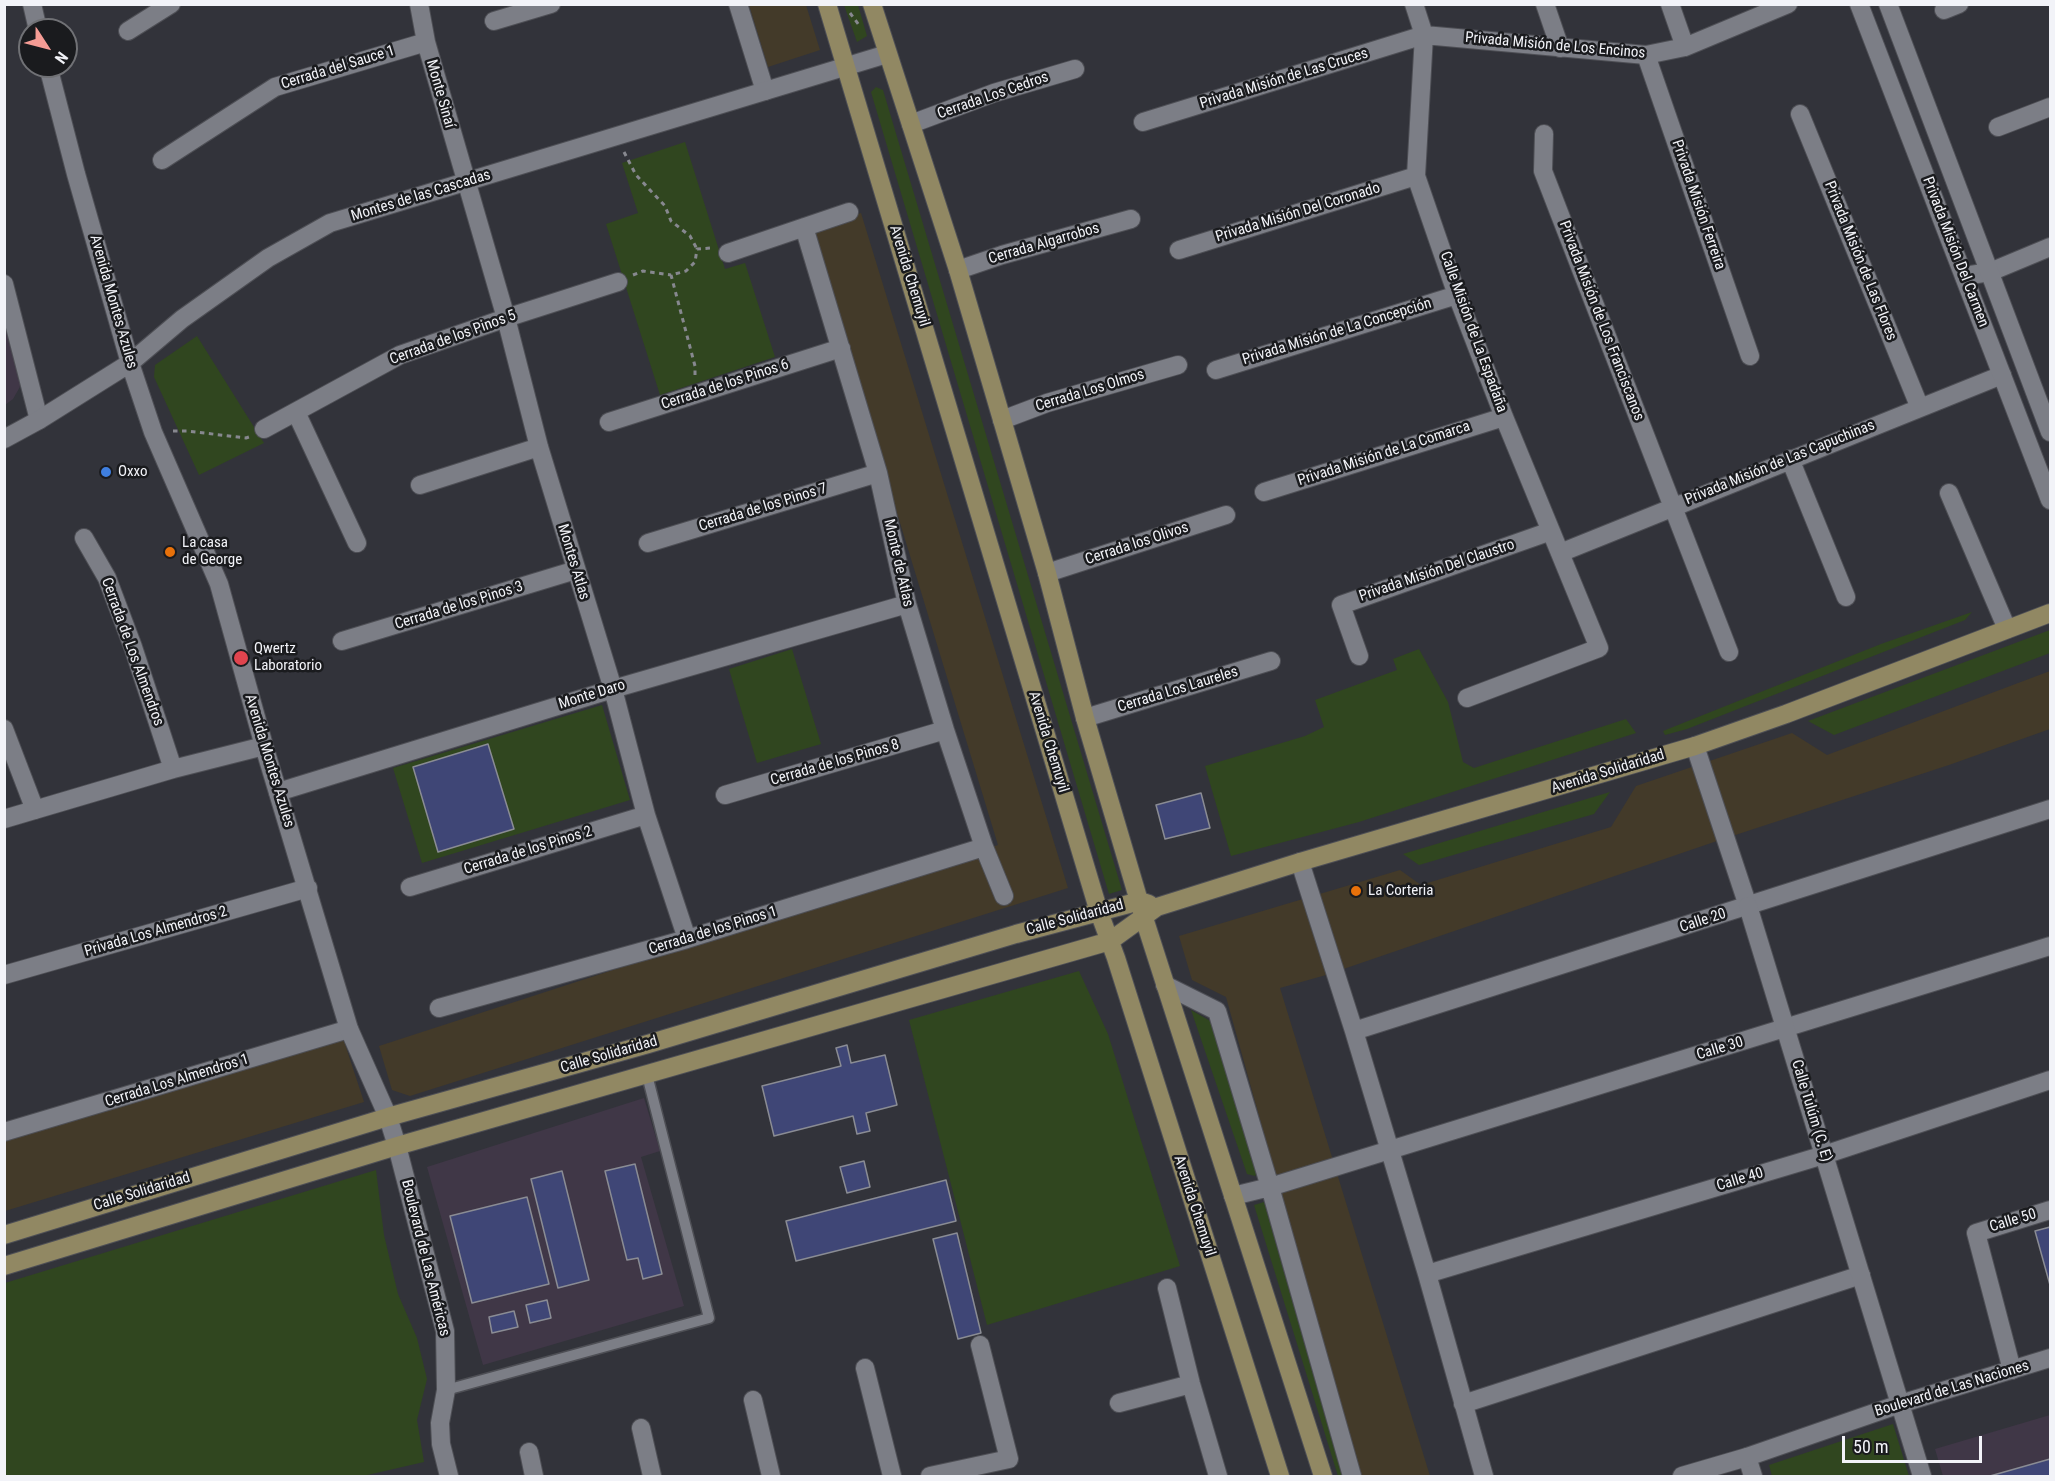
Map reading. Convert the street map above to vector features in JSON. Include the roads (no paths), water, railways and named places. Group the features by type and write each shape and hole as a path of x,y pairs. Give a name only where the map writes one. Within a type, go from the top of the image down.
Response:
{"main road":[{"path":"872,4 958,270 1047,573 1086,718 1147,908 1165,985 1323,1476"},
{"name":"Avenida Chemuyil","path":"836,5 847,66 1099,912 1280,1476"},
{"name":"Avenida Solidaridad","path":"1147,908 1695,746 1786,714 2050,613"},
{"name":"Calle Solidaridad","path":"4,1235 388,1117 648,1044 1016,934 1099,912 1147,908"},
{"name":"Calle Solidaridad","path":"4,1266 397,1146 1110,941 1147,908"}],"street":[{"path":"128,31 171,4"},
{"name":"Monte Sinaí","path":"419,4 426,42 465,182"},
{"path":"494,21 551,4"},
{"path":"738,4 765,91"},
{"name":"Calle Misión de La Espadaña","path":"1414,4 1424,35 1416,176 1457,295 1504,417 1599,648 1467,698"},
{"path":"1545,4 1560,48"},
{"path":"1670,4 1685,47"},
{"name":"Privada Misión de Los Encinos","path":"1424,35 1646,55 1685,47 1788,4"},
{"name":"Privada Misión Del Carmen","path":"1859,4 2050,500"},
{"name":"Privada Misión Del Carmen","path":"1888,4 2050,432"},
{"name":"Privada Misión de Las Cruces","path":"1143,122 1424,35"},
{"name":"Cerrada del Sauce 1","path":"162,160 275,87 426,42"},
{"name":"Montes de las Cascadas","path":"4,439 39,420 130,363 182,319 268,258 330,223 887,54"},
{"name":"Privada Misión Ferreira","path":"1646,55 1750,356"},
{"name":"Cerrada Los Cedros","path":"911,124 994,93 1075,69"},
{"name":"Avenida Montes Azules","path":"51,78 130,363 153,432 219,584 264,746 349,1029 388,1117 397,1146"},
{"path":"1998,127 2050,107"},
{"name":"Privada Misión de Las Flores","path":"1800,114 1920,408"},
{"name":"Privada Misión de Los Franciscanos","path":"1544,134 1543,171 1729,651"},
{"name":"Privada Misión Del Coronado","path":"1179,250 1416,176"},
{"name":"Montes Atlas","path":"465,182 506,318 539,447 613,688 646,815 687,939"},
{"path":"728,253 849,212"},
{"name":"Cerrada Algarrobos","path":"958,270 1002,255 1131,219"},
{"name":"Monte de Atlas","path":"804,227 878,473 907,604 945,730 984,847 1004,896"},
{"path":"1964,276 1990,272 2050,247"},
{"name":"Cerrada de los Pinos 5","path":"264,429 400,355 618,282"},
{"path":"4,284 39,420"},
{"name":"Privada Misión de La Concepción","path":"1216,370 1457,295"},
{"name":"Cerrada de los Pinos 6","path":"609,422 841,348"},
{"name":"Cerrada Los Olmos","path":"1002,420 1047,403 1178,365"},
{"name":"Privada Misión de Las Capuchinas","path":"1560,553 2002,375"},
{"path":"296,412 357,543"},
{"name":"Privada Misión de La Comarca","path":"1264,492 1504,417"},
{"path":"420,485 539,447"},
{"path":"1790,459 1846,597"},
{"name":"Cerrada de los Pinos 7","path":"648,543 878,473"},
{"path":"1949,493 2007,629"},
{"name":"Cerrada los Olivos","path":"1047,573 1226,515"},
{"name":"Privada Misión Del Claustro","path":"1359,656 1341,605 1551,531"},
{"name":"Cerrada de Los Almendros","path":"84,538 111,588 173,769"},
{"name":"Cerrada de los Pinos 3","path":"342,641 576,570"},
{"name":"Monte Daro","path":"278,792 613,688 907,604"},
{"name":"Cerrada Los Laureles","path":"1086,718 1271,661"},
{"path":"4,729 35,810"},
{"name":"Cerrada de los Pinos 8","path":"725,795 945,730"},
{"path":"4,819 173,769 264,746"},
{"name":"Calle Tulúm (C. E)","path":"1695,746 1786,1028 1922,1476"},
{"name":"Calle 20","path":"1354,1031 2050,809"},
{"name":"Cerrada de los Pinos 2","path":"410,888 646,815"},
{"name":"Cerrada de los Pinos 1","path":"440,1008 687,939 984,847"},
{"path":"1300,862 1354,1031 1484,1476"},
{"name":"Privada Los Almendros 2","path":"4,975 308,888"},
{"name":"Calle 30","path":"1233,1196 1270,1187 2050,946"},
{"path":"1165,985 1217,1011 1270,1187 1352,1476"},
{"name":"Cerrada Los Almendros 1","path":"4,1132 349,1029"},
{"name":"Calle 40","path":"1426,1274 1824,1155 2050,1080"},
{"name":"Boulevard de Las Américas","path":"397,1146 445,1331 446,1390 440,1423 441,1444 449,1476"},
{"name":"Calle 50","path":"2012,1370 1976,1233 2050,1210"},
{"path":"1463,1404 1861,1275"},
{"path":"1167,1288 1191,1384 1218,1476"},
{"path":"930,1476 1009,1459 980,1345"},
{"name":"Boulevard de Las Naciones","path":"1683,1476 1747,1457 1900,1404 2050,1358"},
{"path":"865,1368 892,1476"},
{"path":"1119,1403 1191,1384"},
{"path":"753,1400 771,1476"},
{"path":"641,1428 652,1476"},
{"path":"529,1452 534,1476"},
{"path":"1747,1457 1753,1476"}],"lane":[{"path":"446,1390 709,1318 647,1075"}],"place":[{"name":"Oxxo","path":"106,472"},
{"name":"La casa de George","path":"170,552"},
{"name":"Qwertz Laboratorio","path":"241,658"},
{"name":"La Corteria","path":"1356,891"}]}
